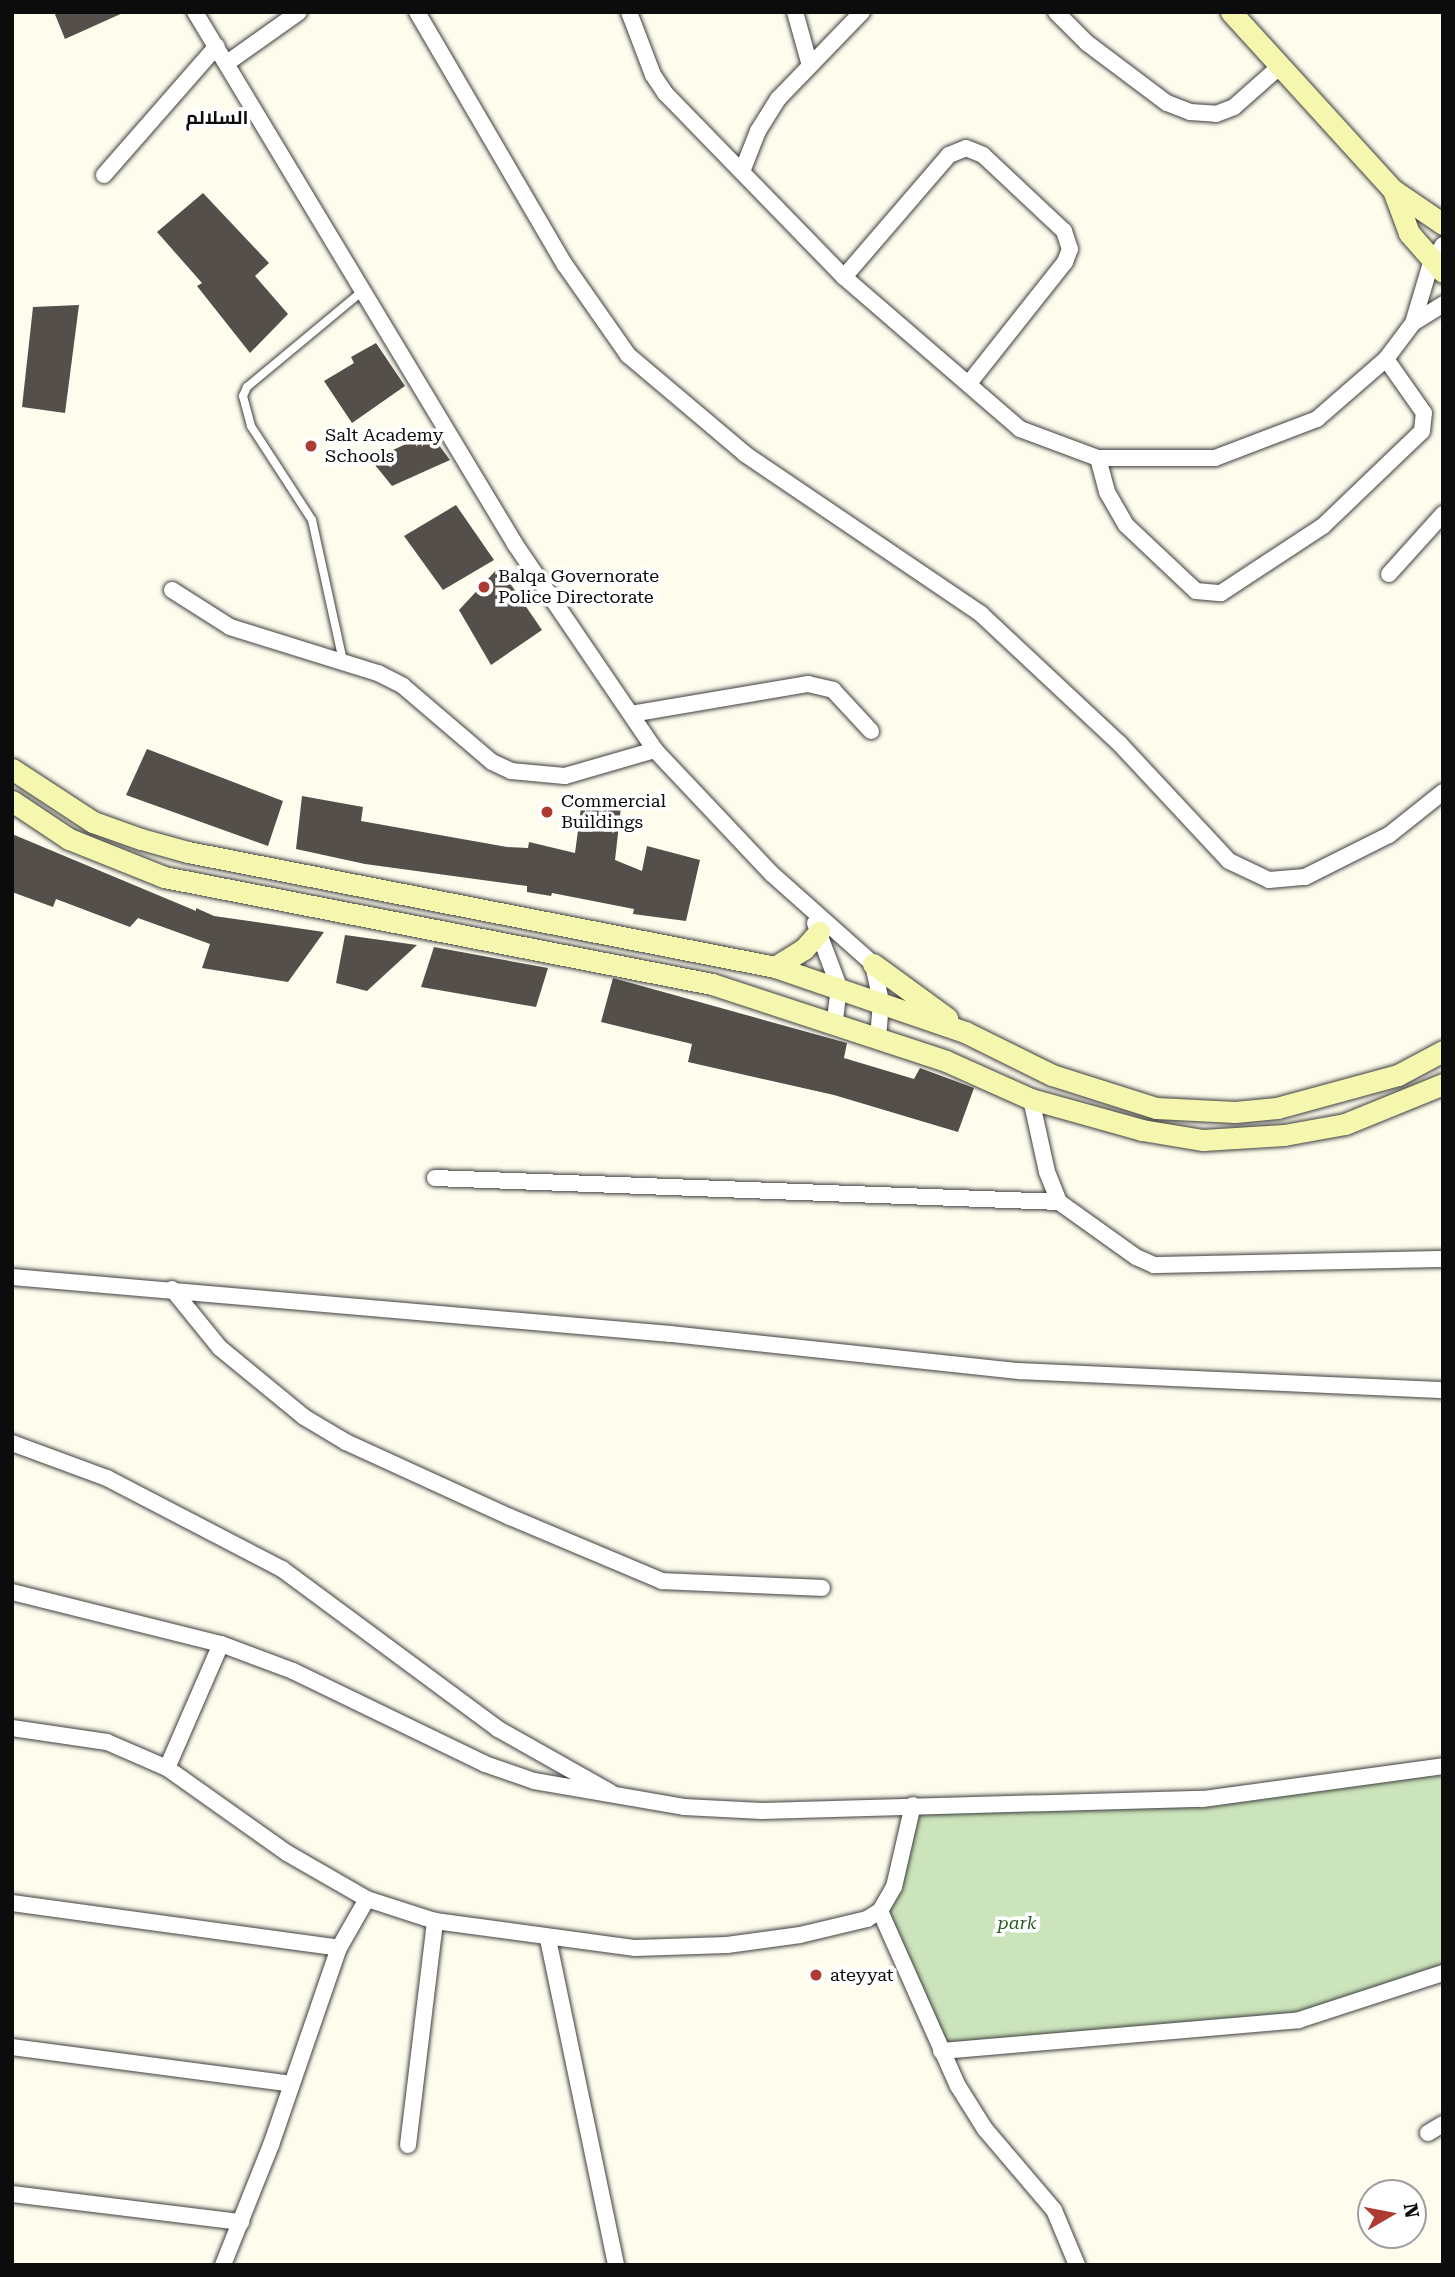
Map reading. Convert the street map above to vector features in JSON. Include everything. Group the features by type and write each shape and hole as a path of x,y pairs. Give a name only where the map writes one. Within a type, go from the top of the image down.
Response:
{"main road":[{"path":"1231,12 1393,190 1443,224"},
{"path":"1393,190 1409,233 1437,268"},
{"path":"12,769 93,822 188,852 775,967 965,1032 1052,1075 1156,1108 1235,1112 1277,1108 1398,1075 1443,1051"},
{"path":"12,802 21,813 116,861 164,877 689,979 983,1075 1031,1099 1104,1121 1203,1140 1284,1135 1345,1124 1443,1084"},
{"path":"775,967 804,949 819,932"},
{"path":"873,964 965,1032"},
{"path":"1398,1075 1405,1101"}],"street":[{"path":"195,12 516,544 655,750 749,851 873,964 881,1003 878,1041"},
{"path":"227,63 299,12"},
{"path":"417,12 565,265 628,355 746,454 981,614 1119,743 1229,861 1269,880 1305,877 1361,853 1443,792"},
{"path":"629,12 653,75 665,93 743,169 844,277 1020,429 1098,458 1214,458 1266,442 1317,419 1386,359 1413,323 1437,268 1443,245"},
{"path":"795,12 809,62"},
{"path":"743,169 769,111 809,62 862,12"},
{"path":"1056,12 1087,43 1167,103 1190,111 1216,114 1234,107 1279,67"},
{"path":"104,175 150,117 217,46"},
{"path":"844,277 949,155 967,148 983,155 1064,231 1070,249 1065,262 969,383"},
{"path":"1413,323 1443,304"},
{"path":"1098,458 1107,492 1126,524 1196,591 1221,593 1323,526 1422,431 1424,413 1386,359"},
{"path":"1389,574 1443,514"},
{"path":"172,590 201,612 230,627 284,647 343,661 403,687 492,762 511,771 565,776 655,750"},
{"path":"631,714 808,684 833,690 871,731"},
{"path":"804,899 839,987 834,1025"},
{"path":"1031,1099 1047,1172 1059,1202 1127,1251 1154,1265 1443,1259"},
{"path":"435,1178 1059,1202"},
{"path":"12,1277 671,1334 1020,1371 1443,1390"},
{"path":"172,1289 220,1348 304,1416 346,1442 510,1517 662,1581 822,1588"},
{"path":"12,1443 107,1478 282,1569 498,1729 618,1796"},
{"path":"12,1592 221,1644 293,1671 485,1764 569,1790 684,1807 762,1811 1203,1799 1443,1766"},
{"path":"167,1768 221,1644"},
{"path":"12,1728 107,1741 167,1768 287,1853 367,1899 435,1921 548,1939 635,1948 727,1945 800,1935 880,1911 894,1887 913,1805"},
{"path":"223,2265 292,2084 339,1948 367,1899"},
{"path":"12,1903 339,1948"},
{"path":"880,1911 941,2051 985,2129 1054,2210 1077,2265"},
{"path":"408,2145 435,1921"},
{"path":"548,1939 616,2265"},
{"path":"941,2051 1299,2020 1443,1973"},
{"path":"12,2048 292,2084"},
{"path":"1428,2133 1443,2124"},
{"path":"12,2194 241,2222"}],"lane":[{"path":"343,661 312,520 251,426 243,396 247,387 364,290"}],"green space":[{"name":"park","path":"1443,1766 1443,1972 1299,2020 941,2051 880,1911 913,1805 1154,1800"}],"building":[{"path":"54,12 125,12 65,39"},
{"path":"203,193 269,263 255,276 288,314 250,353 197,286 202,283 157,232"},
{"path":"79,305 65,413 22,407 33,307"},
{"path":"376,343 405,386 352,423 324,381 354,363 351,357"},
{"path":"430,433 450,460 392,486 371,460"},
{"path":"456,505 494,560 443,590 404,536"},
{"path":"499,567 542,630 491,665 459,610"},
{"path":"147,749 283,801 268,846 126,795"},
{"path":"302,796 363,807 361,821 507,847 528,848 529,842 575,853 582,800 621,807 615,860 642,871 647,846 700,860 686,921 633,914 634,909 552,893 551,896 527,892 527,886 365,864 296,849"},
{"path":"12,834 196,911 196,908 214,916 324,932 288,982 202,968 210,944 138,918 130,927 56,899 53,907 12,892"},
{"path":"345,935 417,945 367,991 336,983"},
{"path":"434,947 548,968 536,1007 421,987"},
{"path":"613,978 847,1043 844,1058 914,1079 920,1068 974,1088 958,1132 834,1095 688,1062 692,1044 601,1022"}],"place":[{"name":"Salt Academy Schools","path":"311,446"},
{"name":"Balqa Governorate Police Directorate","path":"484,587"},
{"name":"Commercial Buildings","path":"547,812"},
{"name":"ateyyat","path":"816,1975"}],"district":[{"name":"السلالم","path":"217,118"}]}
